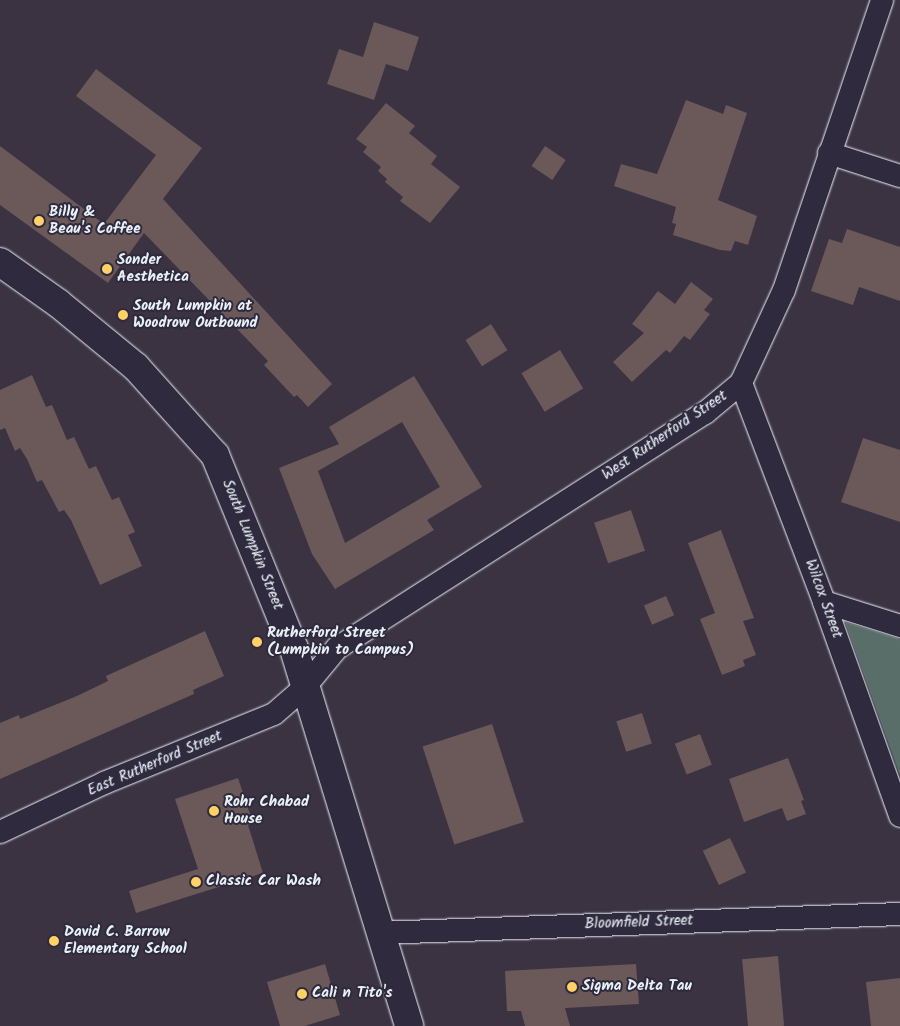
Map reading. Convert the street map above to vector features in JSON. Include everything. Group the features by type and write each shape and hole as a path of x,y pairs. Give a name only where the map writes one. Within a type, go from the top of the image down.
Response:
{"main road":[{"name":"South Lumpkin Street","path":"0,263 58,303 136,367 215,455 294,649 304,688 409,1026"}],"street":[{"name":"West Rutherford Street","path":"304,688 336,648 705,413 741,383 784,290 882,0"},
{"path":"830,153 900,176"},
{"name":"Wilcox Street","path":"741,383 824,602 900,816"},
{"path":"824,602 900,626"},
{"name":"East Rutherford Street","path":"0,832 104,783 274,714 304,688"},
{"name":"Bloomfield Street","path":"379,933 900,914"}],"green space":[{"path":"845,622 900,639 900,775"}],"building":[{"path":"374,22 419,37 408,71 386,64 374,100 327,84 339,49 363,57"},
{"path":"96,69 202,148 163,199 332,384 308,407 297,395 294,397 264,365 268,361 144,233 108,283 0,205 0,146 104,224 156,155 76,96"},
{"path":"686,100 723,114 726,105 747,113 718,200 757,216 748,245 735,241 731,251 720,250 673,235 676,224 672,223 676,207 614,186 621,164 657,174"},
{"path":"386,103 415,126 409,133 437,156 431,164 460,187 430,223 400,201 403,197 385,182 387,179 378,171 381,167 363,152 367,147 356,139"},
{"path":"545,146 566,160 552,180 532,166"},
{"path":"847,229 900,247 900,301 859,287 853,305 811,291 829,239 842,243"},
{"path":"691,282 713,299 704,310 710,314 690,340 684,336 670,353 666,350 632,382 613,362 644,333 632,324 658,291 675,304"},
{"path":"491,324 507,350 482,366 466,340"},
{"path":"560,350 583,389 545,412 521,373"},
{"path":"32,375 46,407 52,405 67,440 74,437 89,469 96,466 112,500 119,497 135,532 128,535 142,566 100,585 71,520 64,510 59,512 42,480 37,482 20,448 15,451 5,428 0,430 0,390"},
{"path":"414,376 482,487 427,520 434,530 335,589 312,554 279,468 339,444 329,427","holes":["402,422 440,487 345,543 318,471"]},
{"path":"863,438 900,450 900,522 841,502"},
{"path":"631,510 645,551 608,563 594,523"},
{"path":"721,530 754,618 743,621 756,655 743,660 745,666 722,675 700,619 715,613 688,543"},
{"path":"666,596 674,615 652,625 644,605"},
{"path":"205,631 224,676 193,690 194,694 0,779 0,723 19,715 20,719 77,696 108,681 106,676"},
{"path":"642,713 652,743 626,752 616,721"},
{"path":"492,724 524,822 454,845 423,747"},
{"path":"700,734 712,765 687,774 675,744"},
{"path":"788,758 804,800 801,801 806,814 787,821 782,808 744,822 729,779"},
{"path":"238,778 253,823 248,825 263,873 136,913 129,891 198,869 175,799"},
{"path":"730,838 746,872 719,885 703,851"},
{"path":"778,956 784,1026 748,1026 742,959"},
{"name":"Cali n Tito's","path":"325,964 340,1015 305,1026 280,1026 267,982"},
{"name":"Sigma Delta Tau","path":"636,964 639,1004 565,1008 570,1026 525,1026 521,1011 507,1011 505,971"},
{"path":"900,978 900,1026 871,1026 866,982"}],"place":[{"name":"Billy & Beau's Coffee","path":"39,221"},
{"name":"Sonder Aesthetica","path":"107,269"},
{"name":"South Lumpkin at Woodrow Outbound","path":"123,315"},
{"name":"Rutherford Street (Lumpkin to Campus)","path":"257,642"},
{"name":"Rohr Chabad House","path":"214,811"},
{"name":"Classic Car Wash","path":"196,882"},
{"name":"David C. Barrow Elementary School","path":"54,941"},
{"name":"Sigma Delta Tau","path":"572,987"},
{"name":"Cali n Tito's","path":"302,994"}]}
